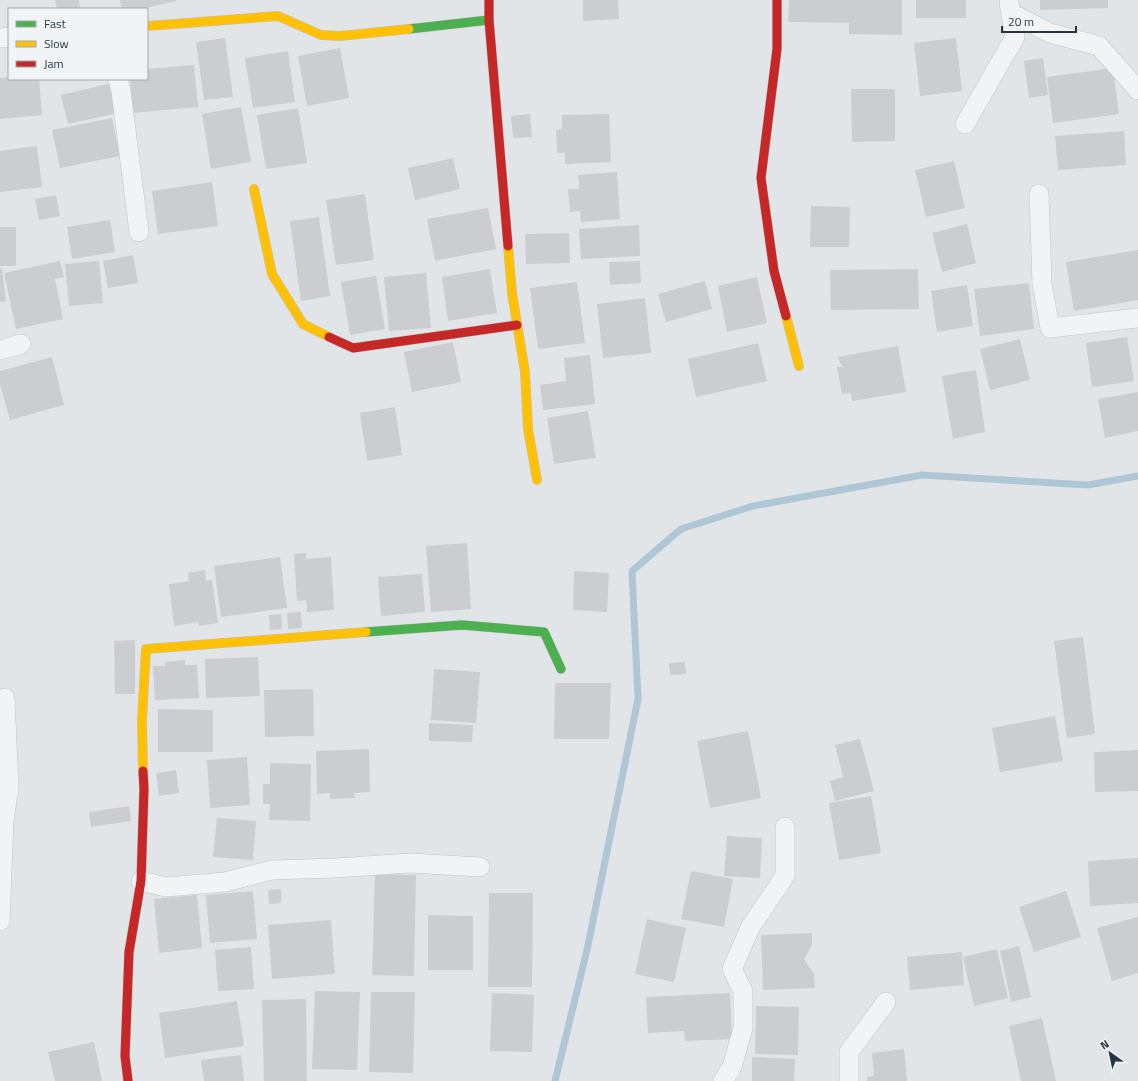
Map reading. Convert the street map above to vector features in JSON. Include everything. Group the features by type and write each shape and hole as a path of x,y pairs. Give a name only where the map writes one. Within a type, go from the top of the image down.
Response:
{"street":[{"path":"489,0 489,20 512,294 525,372 528,429 537,480"},
{"path":"777,0 777,49 761,178 774,271 799,366"},
{"path":"1009,6 1050,33 1099,46 1138,90"},
{"path":"965,124 1015,37 1009,6"},
{"path":"148,26 278,16 321,35 340,36 489,20"},
{"path":"118,80 121,91 139,232"},
{"path":"254,189 272,274 303,324 353,348 517,326"},
{"path":"1039,194 1042,284 1050,328 1138,318"},
{"path":"0,350 22,344"},
{"path":"128,1081 124,1056 129,952 141,881 144,789 142,720 146,649 462,626 544,632 561,669"},
{"path":"0,921 4,820 9,788 5,698"},
{"path":"723,1081 732,1067 744,1028 743,991 732,969 751,926 785,876 785,827"},
{"path":"141,881 166,887 225,882 272,870 336,868 410,862 480,867"},
{"path":"849,1081 849,1052 886,1002"}],"building":[{"path":"55,0 79,0 80,8 57,8"},
{"path":"120,0 176,0 145,8 122,8"},
{"path":"583,0 618,0 619,19 583,21"},
{"path":"789,0 902,0 902,35 849,34 849,23 788,22"},
{"path":"916,0 966,0 966,18 916,18"},
{"path":"1040,0 1108,0 1108,8 1040,10"},
{"path":"225,38 233,97 204,100 196,42"},
{"path":"956,38 962,91 920,96 914,43"},
{"path":"340,48 349,98 307,106 298,56"},
{"path":"288,51 295,102 253,108 245,58"},
{"path":"1043,58 1048,95 1029,98 1024,61"},
{"path":"194,65 198,107 133,113 130,80 148,80 148,69"},
{"path":"1113,68 1119,114 1053,123 1047,77"},
{"path":"8,77 8,80 39,80 42,115 0,119 0,78"},
{"path":"112,83 118,113 68,124 61,95"},
{"path":"851,89 895,89 895,141 852,142"},
{"path":"241,107 251,162 211,169 202,114"},
{"path":"298,108 307,163 266,169 257,115"},
{"path":"530,114 532,137 513,138 511,116"},
{"path":"609,114 611,162 565,164 565,153 557,153 556,130 562,129 562,115"},
{"path":"112,118 120,156 60,168 52,130"},
{"path":"1124,131 1126,165 1058,170 1055,136"},
{"path":"37,146 42,187 0,192 0,151"},
{"path":"453,158 460,189 415,200 408,168"},
{"path":"954,161 965,208 926,217 915,170"},
{"path":"617,172 620,219 581,222 580,211 570,212 568,189 579,189 578,175"},
{"path":"212,182 218,226 158,234 152,191"},
{"path":"365,194 374,260 336,265 326,200"},
{"path":"56,195 60,216 39,220 35,199"},
{"path":"811,206 850,207 849,247 810,247"},
{"path":"488,208 496,249 435,261 427,219"},
{"path":"319,217 330,296 301,301 290,221"},
{"path":"110,220 115,252 72,259 67,227"},
{"path":"967,224 976,263 942,272 932,233"},
{"path":"639,225 640,256 581,259 579,229"},
{"path":"0,227 16,227 16,266 0,266"},
{"path":"569,233 570,263 526,264 525,234"},
{"path":"1138,250 1138,300 1074,311 1066,262"},
{"path":"133,255 138,283 108,288 103,261"},
{"path":"60,261 64,277 55,279 63,319 16,329 4,273"},
{"path":"99,261 103,303 69,306 65,264"},
{"path":"640,261 641,283 610,285 609,262"},
{"path":"0,269 2,269 6,301 0,302"},
{"path":"490,269 497,313 448,321 442,277"},
{"path":"918,269 919,309 831,310 830,270"},
{"path":"426,273 431,328 389,331 384,277"},
{"path":"376,276 385,329 350,335 341,282"},
{"path":"757,277 767,323 727,332 718,286"},
{"path":"705,281 712,309 666,322 658,294"},
{"path":"577,282 585,343 538,349 530,288"},
{"path":"1029,283 1034,329 980,336 974,289"},
{"path":"967,285 973,326 937,332 931,291"},
{"path":"645,298 651,353 603,358 597,304"},
{"path":"1127,337 1134,381 1092,387 1086,343"},
{"path":"1020,339 1030,380 990,390 980,349"},
{"path":"453,342 461,382 412,392 404,352"},
{"path":"758,343 767,381 696,397 688,359"},
{"path":"898,346 906,392 852,401 851,393 842,394 837,367 843,367 837,357"},
{"path":"590,355 595,404 543,410 540,385 566,381 564,358"},
{"path":"52,357 64,405 10,420 0,384 0,371"},
{"path":"976,370 985,432 953,439 942,376"},
{"path":"1138,392 1138,431 1105,438 1098,399"},
{"path":"395,407 402,455 367,461 360,413"},
{"path":"588,411 596,458 554,464 547,418"},
{"path":"467,543 471,609 431,612 426,546"},
{"path":"306,553 306,559 331,557 334,610 307,612 306,600 297,601 294,554"},
{"path":"280,557 287,608 221,617 214,566"},
{"path":"205,570 206,581 212,580 218,623 199,626 198,622 174,626 169,584 189,581 188,573"},
{"path":"574,571 609,573 607,612 573,610"},
{"path":"422,574 425,612 381,616 378,577"},
{"path":"301,612 302,628 288,629 287,613"},
{"path":"281,614 282,629 270,630 269,615"},
{"path":"1083,637 1095,734 1067,738 1054,641"},
{"path":"135,640 135,694 115,694 114,641"},
{"path":"258,657 260,696 206,698 205,659"},
{"path":"185,660 185,665 197,665 199,698 155,700 153,666 165,666 165,662"},
{"path":"685,662 686,674 670,675 669,663"},
{"path":"434,669 480,672 476,723 431,720"},
{"path":"555,683 611,683 609,739 554,739"},
{"path":"313,689 314,736 265,737 264,690"},
{"path":"158,709 213,710 213,752 158,752"},
{"path":"1055,716 1063,761 1000,772 992,728"},
{"path":"429,723 473,725 472,742 429,741"},
{"path":"748,731 761,798 710,808 697,741"},
{"path":"860,739 874,791 835,801 830,781 843,777 835,745"},
{"path":"369,749 370,792 354,793 355,798 330,799 330,793 317,794 316,751"},
{"path":"1138,750 1138,791 1095,792 1094,752"},
{"path":"247,757 250,805 210,808 207,760"},
{"path":"270,763 311,764 310,821 269,820 270,804 263,804 263,784 270,784"},
{"path":"176,770 179,793 159,796 156,773"},
{"path":"871,796 881,853 839,860 829,803"},
{"path":"129,806 131,821 91,827 89,812"},
{"path":"217,818 256,821 253,860 213,857"},
{"path":"727,836 762,838 760,878 724,876"},
{"path":"1138,858 1138,903 1090,906 1088,861"},
{"path":"691,871 733,879 724,927 681,919"},
{"path":"375,874 416,875 414,976 372,975"},
{"path":"281,889 281,903 269,904 268,890"},
{"path":"253,891 257,939 210,943 206,895"},
{"path":"1066,891 1081,937 1034,952 1019,907"},
{"path":"489,893 533,893 532,987 488,987"},
{"path":"197,895 202,948 159,953 154,899"},
{"path":"428,915 473,916 473,970 428,970"},
{"path":"1138,917 1138,973 1112,981 1097,928"},
{"path":"647,919 686,928 674,982 635,974"},
{"path":"331,920 335,974 272,979 268,925"},
{"path":"812,933 812,945 804,959 814,974 815,988 763,990 761,935"},
{"path":"1019,946 1031,997 1011,1002 1000,951"},
{"path":"251,947 254,989 218,991 215,950"},
{"path":"997,949 1008,998 974,1006 963,957"},
{"path":"962,952 964,985 910,990 907,957"},
{"path":"315,991 360,992 357,1070 312,1069"},
{"path":"371,992 415,992 413,1073 369,1072"},
{"path":"492,993 534,995 532,1052 490,1051"},
{"path":"730,993 732,1039 685,1041 684,1031 648,1033 646,997"},
{"path":"306,999 307,1081 264,1081 262,1000"},
{"path":"237,1001 244,1046 165,1058 159,1013"},
{"path":"756,1006 799,1007 798,1055 755,1054"},
{"path":"1042,1018 1056,1081 1021,1081 1009,1026"},
{"path":"94,1042 102,1081 55,1081 48,1052"},
{"path":"904,1049 907,1081 867,1081 867,1077 874,1076 872,1053"},
{"path":"241,1055 244,1081 204,1081 201,1060"},
{"path":"752,1057 795,1059 794,1081 752,1081"}],"waterway":[{"path":"555,1081 587,950 638,699 632,571 681,529 753,506 922,475 1088,485 1138,476"}],"traffic: fast":[{"path":"409,29 489,20"},
{"path":"366,632 462,625 544,632 561,669"}],"traffic: slow":[{"path":"148,26 278,16 321,35 340,36 409,29"},
{"path":"254,189 272,274 303,324 329,337"},
{"path":"508,246 512,293 525,372 528,429 537,480"},
{"path":"786,316 799,366"},
{"path":"143,771 142,720 146,649 366,632"}],"traffic: jam":[{"path":"489,0 489,20 508,246"},
{"path":"777,0 777,49 761,178 774,271 786,316"},
{"path":"329,337 353,348 517,325"},
{"path":"128,1081 125,1056 129,952 141,881 144,789 143,771"}]}
